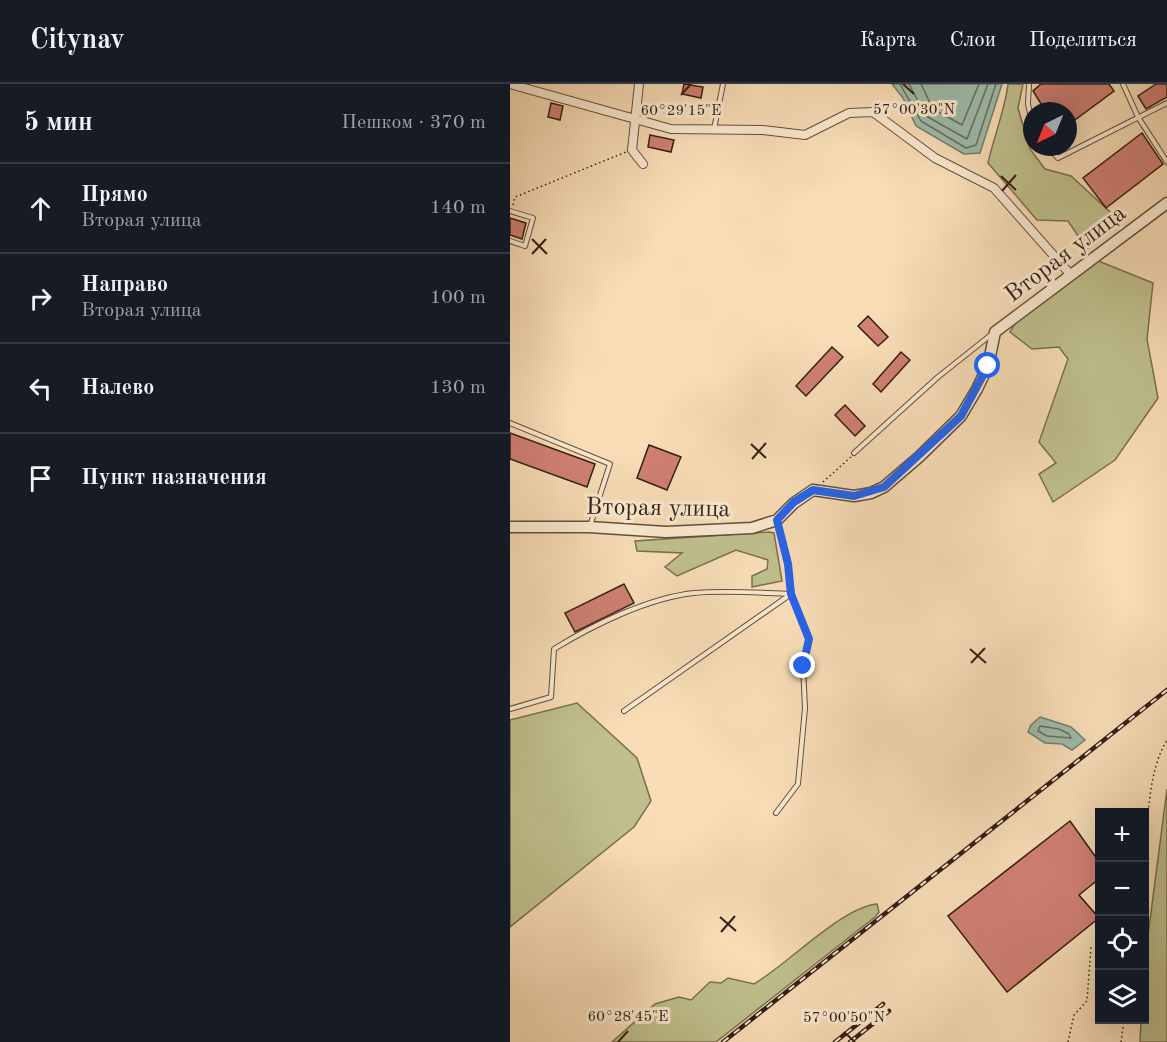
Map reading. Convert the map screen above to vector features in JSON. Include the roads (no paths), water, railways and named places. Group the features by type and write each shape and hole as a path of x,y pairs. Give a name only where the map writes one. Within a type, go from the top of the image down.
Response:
{"street":[{"path":"510,84 671,129 763,130 805,135 849,113 873,112 935,158 994,188 1070,274"},
{"path":"639,84 637,120 632,150 643,164"},
{"name":"Вторая улица","path":"510,527 590,527 666,532 752,528 777,520 794,502 813,490 854,496 871,493 884,487 961,416 988,366 995,332 1167,203"}],"lane":[{"path":"714,130 723,84"},
{"path":"1028,102 1029,84"},
{"path":"1123,84 1138,117 1167,162"},
{"path":"1077,148 1167,103"},
{"path":"510,241 525,246 533,218 511,211"},
{"path":"855,453 938,377 995,332"},
{"path":"510,423 610,464 590,527"},
{"path":"776,813 798,784 805,708 803,666 809,639 791,594 788,564 777,520"},
{"path":"510,709 551,697 554,650 579,634 629,611 693,593 791,594"},
{"path":"624,711 791,594"}],"water":[{"path":"892,84 1002,84 980,153 964,154 916,126 903,98"},
{"path":"1040,717 1071,727 1085,740 1072,750 1062,744 1045,743 1028,732 1031,725"}],"railway":[{"path":"723,1042 1167,690"},
{"path":"835,1042 883,1004"},
{"path":"850,1042 889,1011"}]}
